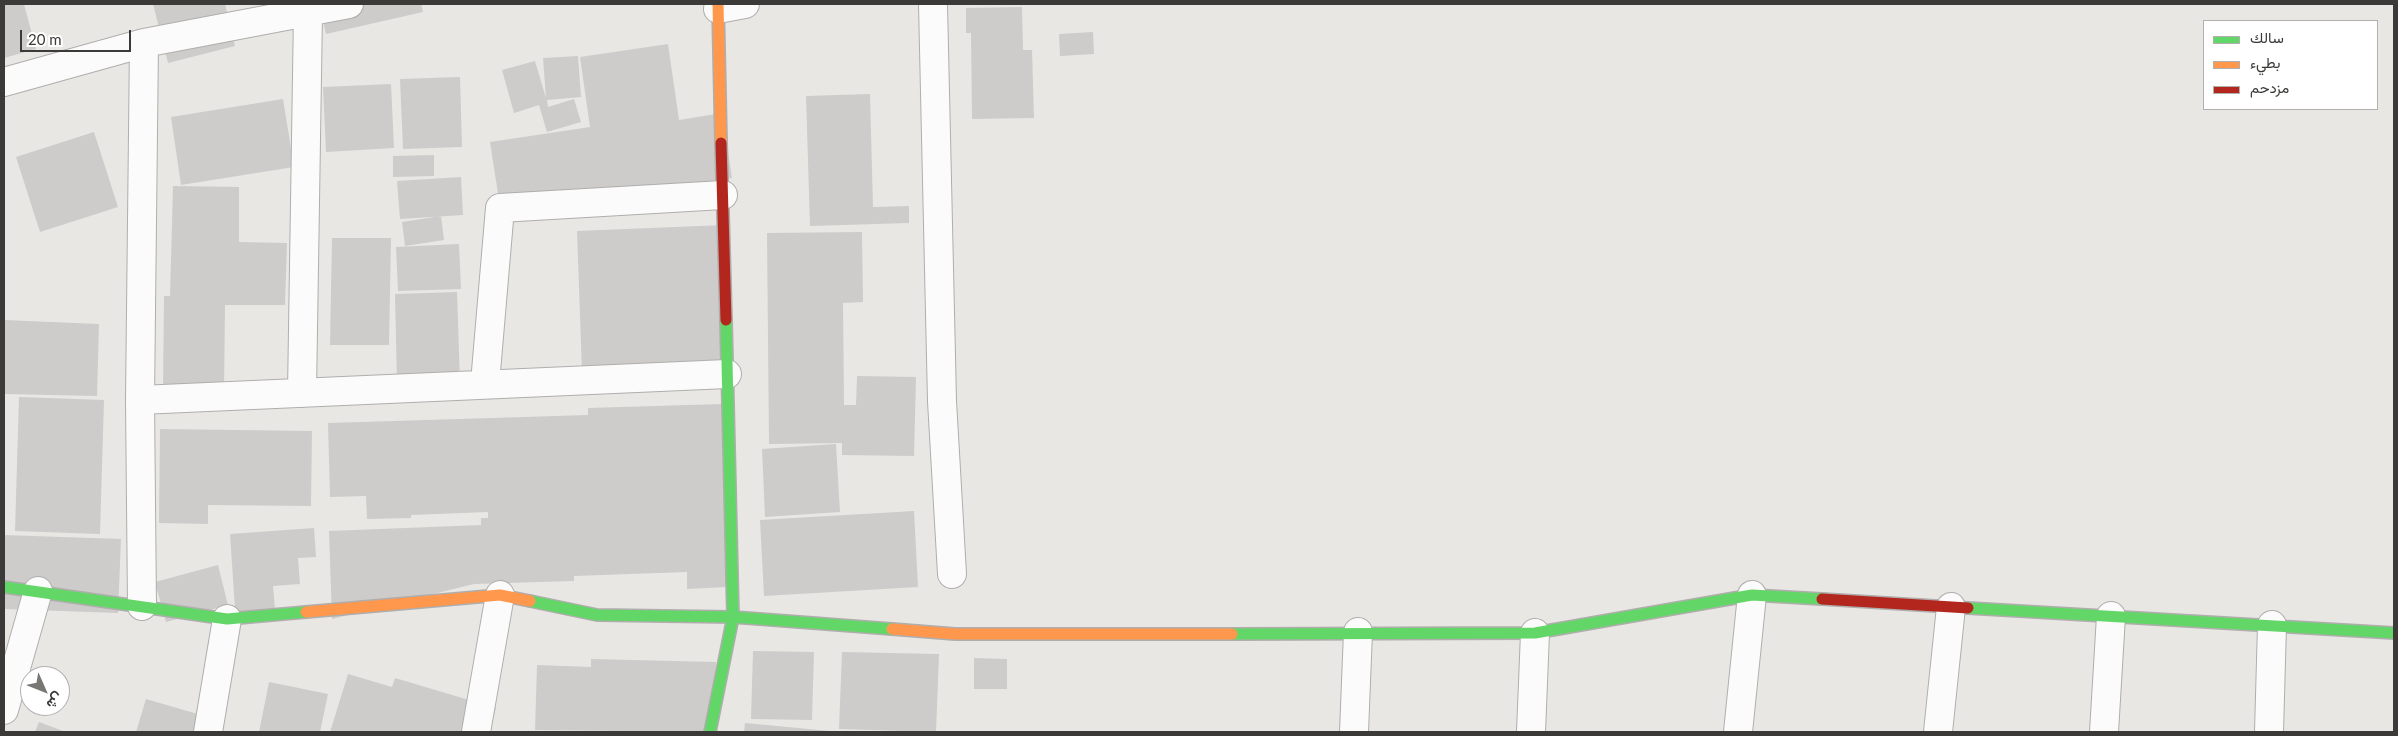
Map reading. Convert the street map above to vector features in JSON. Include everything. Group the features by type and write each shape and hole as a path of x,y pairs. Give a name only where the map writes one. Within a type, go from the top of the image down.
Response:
{"street":[{"path":"4,82 144,43 307,8 349,4"},
{"path":"710,732 733,617 718,6 745,4"},
{"path":"933,4 942,401 952,574"},
{"path":"302,393 307,8"},
{"path":"142,606 140,400 144,43"},
{"path":"485,383 500,208 723,195"},
{"path":"140,400 485,383 727,374"},
{"path":"4,587 227,619 500,595 597,615 733,617 955,634 1535,633 1752,595 2394,633"},
{"path":"4,710 38,591"},
{"path":"476,732 500,595"},
{"path":"1738,732 1752,595"},
{"path":"1938,732 1951,606"},
{"path":"2104,732 2111,616"},
{"path":"208,732 227,619"},
{"path":"2269,732 2272,625"},
{"path":"1354,732 1358,632"},
{"path":"1531,732 1535,633"}],"building":[{"path":"4,4 24,4 36,49 4,58"},
{"path":"153,4 225,4 235,46 168,63"},
{"path":"319,4 421,4 423,12 326,34"},
{"path":"1022,7 1023,50 1032,50 1034,118 972,119 971,33 966,33 966,8"},
{"path":"1093,32 1094,54 1060,56 1059,34"},
{"path":"668,44 679,120 722,113 732,178 501,213 490,142 590,127 580,57"},
{"path":"578,56 581,97 547,100 548,107 574,99 581,122 547,132 539,105 514,113 502,70 535,61 546,98 543,58"},
{"path":"460,77 462,147 403,149 400,79"},
{"path":"391,84 394,148 326,152 323,87"},
{"path":"870,94 873,207 909,206 909,223 810,226 806,96"},
{"path":"283,99 294,167 181,185 171,117"},
{"path":"94,132 118,207 40,232 16,157"},
{"path":"434,155 434,176 393,177 393,156"},
{"path":"461,177 463,215 400,219 397,181"},
{"path":"173,186 239,187 239,242 287,243 285,305 225,305 224,390 163,389 164,296 170,296"},
{"path":"441,216 444,240 405,246 402,222"},
{"path":"724,225 730,364 582,372 577,231"},
{"path":"862,232 863,302 843,303 844,405 856,405 857,376 916,377 914,456 842,455 842,443 769,444 767,233"},
{"path":"332,238 391,238 389,345 330,345"},
{"path":"459,244 461,289 398,291 396,247"},
{"path":"457,292 460,383 397,384 395,294"},
{"path":"4,320 99,324 97,396 4,394"},
{"path":"19,397 104,400 100,534 15,531"},
{"path":"722,404 727,587 687,589 687,572 574,576 574,581 474,584 332,619 329,531 481,525 481,518 488,518 488,512 411,515 411,518 367,519 366,496 330,497 328,423 588,415 588,408"},
{"path":"160,429 312,431 311,506 208,505 208,524 159,523"},
{"path":"836,444 840,512 765,517 762,449"},
{"path":"914,511 918,587 764,596 760,520"},
{"path":"314,528 316,557 298,558 300,584 273,586 276,621 236,624 230,534"},
{"path":"4,535 121,539 118,613 4,609"},
{"path":"218,565 228,605 166,622 155,582"},
{"path":"753,651 814,652 812,720 751,719"},
{"path":"842,652 939,654 936,732 839,729"},
{"path":"974,658 1007,659 1007,689 974,689"},
{"path":"591,659 716,662 714,732 535,730 537,665 591,667"},
{"path":"348,674 392,687 395,678 496,708 489,732 330,732"},
{"path":"269,682 328,694 320,732 259,732"},
{"path":"146,699 215,719 211,732 136,732"},
{"path":"39,722 66,732 35,732"},
{"path":"745,723 830,731 830,732 744,732"}],"traffic: fast":[{"path":"710,732 733,617 726,320"},
{"path":"4,587 227,619 306,612"},
{"path":"1232,634 1535,633 1752,595 1822,599"},
{"path":"530,601 597,615 733,617 892,629"},
{"path":"1968,608 2394,633"}],"traffic: slow":[{"path":"718,4 721,143"},
{"path":"306,612 500,595 530,601"},
{"path":"892,629 955,634 1232,634"}],"traffic: jam":[{"path":"721,143 726,320"},
{"path":"1822,599 1968,608"}]}
